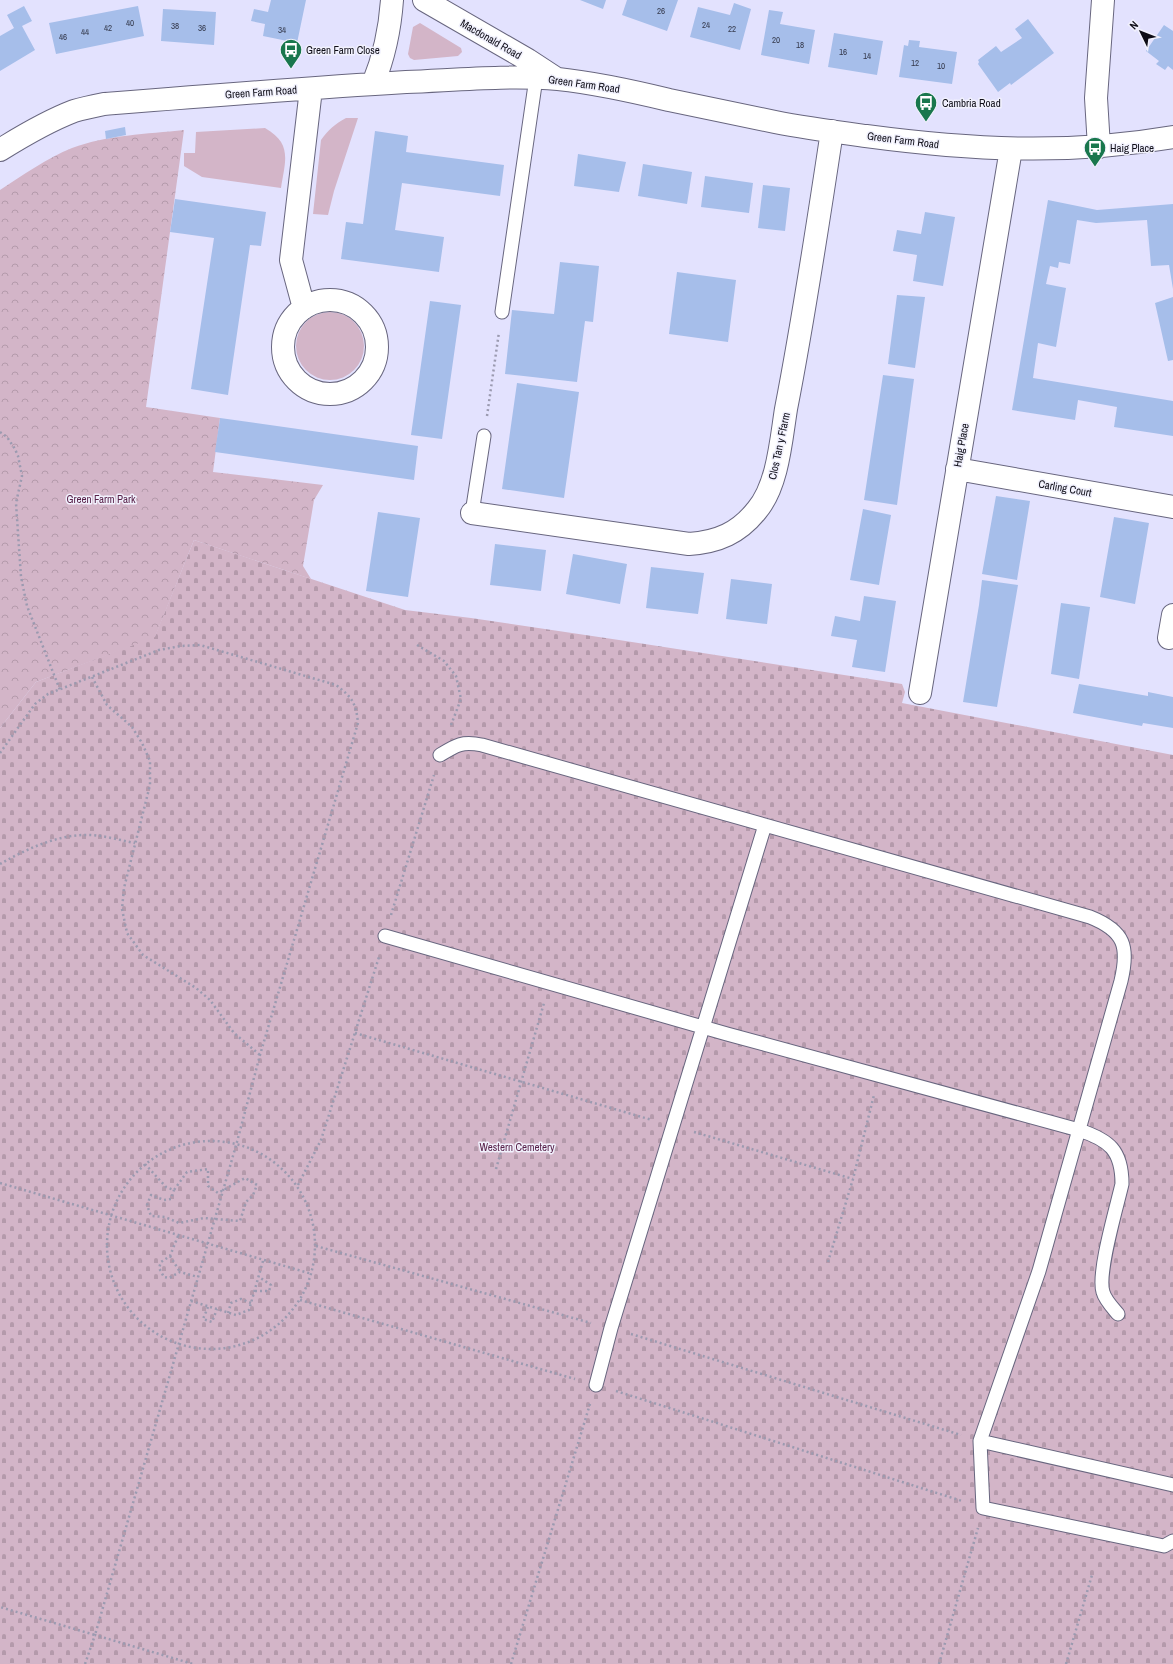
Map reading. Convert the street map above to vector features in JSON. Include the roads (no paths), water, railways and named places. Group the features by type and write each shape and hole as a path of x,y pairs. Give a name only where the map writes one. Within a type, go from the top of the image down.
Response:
{"street":[{"path":"373,84 386,44 392,0"},
{"name":"Macdonald Road","path":"424,0 528,60 547,79"},
{"path":"1099,147 1096,98 1103,0"},
{"name":"Green Farm Road","path":"0,150 53,120 75,111 104,104 373,84 491,78 547,79 612,87 779,122 832,131 949,146 1065,150 1173,137"},
{"path":"304,308 291,260 311,89"},
{"name":"Clos Tan y Ffarm","path":"472,512 689,544 706,543 726,537 758,510 765,497 775,470 793,373 832,131"},
{"name":"Haig Place","path":"920,693 1011,149"},
{"path":"335,300 343,302 363,314 373,327 377,342 376,358 370,373 359,385 346,392 331,395 316,393 302,386 292,375 285,362 283,347 285,331 293,318 304,308 319,301 335,300"},
{"name":"Carling Court","path":"957,469 1173,507"},
{"path":"1169,638 1173,615"}],"lane":[{"path":"502,312 547,79"},
{"path":"472,512 484,436"},
{"path":"440,755 457,745 468,742 482,745 1090,918 1100,922 1120,937 1124,948 1126,962 1039,1272 980,1441 983,1508 1164,1546 1173,1541"},
{"path":"596,1385 611,1328 765,825"},
{"path":"385,936 704,1027 1079,1130 1099,1137 1107,1143 1116,1154 1122,1172 1122,1184 1101,1282 1103,1292 1107,1300 1118,1314"},
{"path":"980,1441 1173,1485"}],"place":[{"name":"Green Farm Close","path":"291,70"},
{"name":"Cambria Road","path":"926,122"},
{"name":"Haig Place","path":"1095,168"}],"park label":[{"name":"Green Farm Park","path":"101,499"},
{"name":"Western Cemetery","path":"517,1147"}]}
